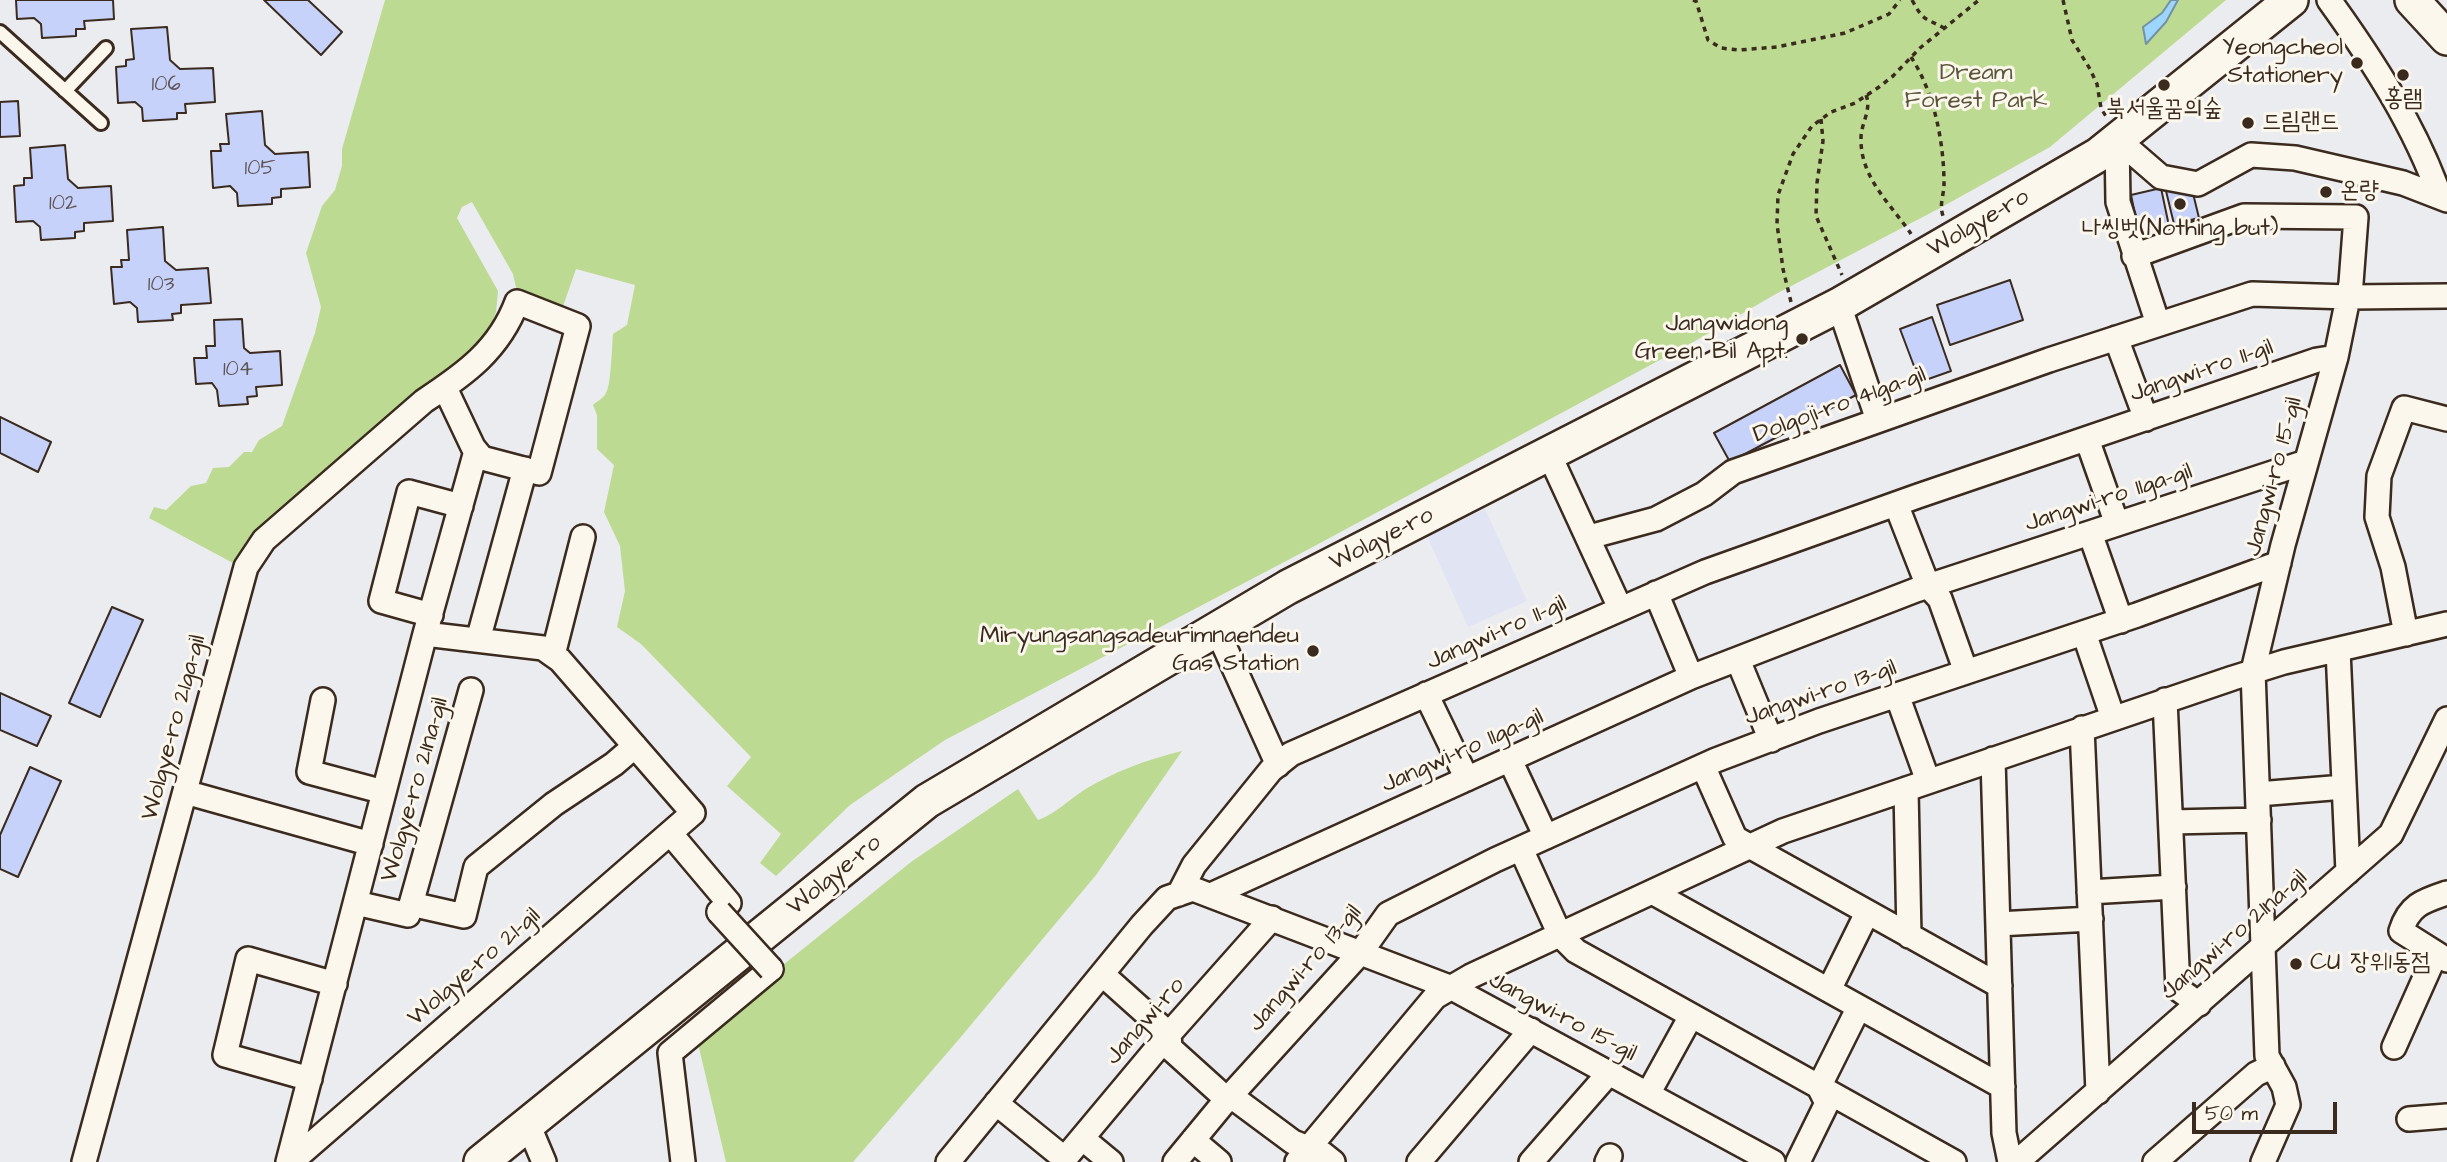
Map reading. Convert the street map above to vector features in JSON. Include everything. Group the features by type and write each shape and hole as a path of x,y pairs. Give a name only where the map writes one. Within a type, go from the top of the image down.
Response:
{"main road":[{"name":"Wolgye-ro","path":"481,1162 927,802 1288,587 1846,301 2098,155 2291,0"},
{"path":"2412,0 2447,38"}],"street":[{"path":"2329,0 2394,97 2429,165 2443,199"},
{"path":"2119,137 2161,177 2198,184 2250,155 2295,158 2403,183 2443,199"},
{"path":"2119,137 2118,202 2158,324"},
{"path":"2134,256 2244,216 2356,217 2348,297"},
{"name":"Dolgoji-ro 41ga-gil","path":"1589,537 1656,519 1704,494 1733,472 2116,338 2252,294 2447,296"},
{"name":"Jangwi-ro 15-gil","path":"2263,1162 2288,1105 2284,1087 2267,1056 2253,671 2279,562 2336,357 2348,297"},
{"path":"1846,301 1878,420"},
{"name":"Wolgye-ro 21ga-gil","path":"84,1162 246,567 264,540 424,401 461,377 497,343 517,302 578,326 539,473 525,469"},
{"path":"2116,338 2146,419"},
{"name":"Jangwi-ro 11-gil","path":"948,1162 1167,898 1179,894 1194,865 1278,765 1291,754 1705,572 2317,360 2336,357"},
{"path":"444,388 482,458 525,469 478,640"},
{"path":"2406,634 2393,568 2377,517 2379,476 2404,408 2447,419"},
{"path":"2087,439 2117,524"},
{"name":"Wolgye-ro 21na-gil","path":"290,1162 384,792 476,451"},
{"path":"1549,454 1620,608"},
{"name":"Jangwi-ro 11ga-gil","path":"1211,895 1691,677 1928,586 2306,462"},
{"path":"461,506 410,492 381,601 428,624 478,640 543,648 559,660 635,746"},
{"path":"1896,504 1928,586 1940,599 1966,672"},
{"path":"2090,533 2121,621"},
{"path":"553,655 583,537"},
{"name":"Jangwi-ro 13-gil","path":"1175,1162 1361,952 1388,914 1546,837 1703,766 1897,695 2121,621 2279,562"},
{"path":"1656,593 1691,677"},
{"name":"Jangwi-ro 15-gil","path":"1303,1155 1435,997 1471,976 1783,831 2253,671 2447,624"},
{"path":"1217,629 1278,765"},
{"path":"2084,633 2113,718"},
{"path":"2338,650 2348,872"},
{"path":"1738,660 1771,740"},
{"name":"Wolgye-ro 21na-gil","path":"356,902 408,915 471,690"},
{"path":"1426,694 1467,779"},
{"path":"1897,695 1917,785 1909,936"},
{"name":"Wolgye-ro 21na-gil","path":"323,700 309,772 384,792"},
{"path":"2165,700 2178,989 2199,1004"},
{"name":"Jangwi-ro 21na-gil","path":"2017,1162 2391,834 2447,719"},
{"path":"2082,728 2098,1092"},
{"name":"Wolgye-ro 21na-gil","path":"411,904 464,916 476,867 554,804 614,764 635,746"},
{"name":"Wolgye-ro 21-gil","path":"290,1162 693,813 635,746"},
{"path":"1993,759 2004,1133 2010,1162"},
{"path":"1510,760 1546,837"},
{"path":"1703,766 1735,838 1748,848 2000,986"},
{"path":"2258,794 2344,787"},
{"name":"Wolgye-ro 21na-gil","path":"185,792 371,844"},
{"path":"2171,822 2259,820"},
{"path":"670,833 729,903 719,912 771,970 670,1054 683,1162"},
{"path":"1521,849 1560,935 1576,951 1954,1162"},
{"path":"2090,892 2174,887"},
{"path":"1179,894 1193,889 1211,895 1452,988"},
{"path":"1652,892 2003,1087"},
{"path":"2394,1047 2442,956 2401,931 2406,915 2426,900 2447,892"},
{"path":"1829,990 1867,913"},
{"name":"Jangwi-ro","path":"1063,1160 1169,1034 1272,918"},
{"path":"1998,924 2091,919"},
{"path":"310,1079 225,1055 248,959 335,984"},
{"path":"1102,974 1169,1034 1170,1048 1221,1094 1231,1096 1293,1142 1303,1155 1333,1162"},
{"name":"Jangwi-ro 15-gil","path":"1452,988 1773,1162"},
{"path":"1819,1087 1859,1007"},
{"name":"Jangwi-ro 15-gil","path":"1648,1094 1691,1016"},
{"path":"1419,1162 1531,1030"},
{"path":"2155,1162 2256,1073 2273,1066"},
{"path":"1531,1162 1609,1073"},
{"path":"1798,1162 1826,1103 1819,1087"},
{"path":"996,1103 1063,1160"},
{"path":"2409,1119 2447,1116"},
{"path":"528,1124 544,1162"},
{"path":"1083,1138 1111,1162"},
{"path":"1193,1140 1219,1162"}],"lane":[{"path":"0,32 101,123"},
{"path":"65,91 106,48"}],"path":[{"path":"1693,0 1700,9 1708,40 1721,48 1740,50 1777,47 1844,33 1889,14 1900,0"},
{"path":"1912,0 1925,20 1944,28"},
{"path":"1797,327 1777,223 1778,195 1793,154 1812,126 1831,112 1855,103 1894,76 1911,57 1979,0"},
{"path":"2063,0 2072,40 2084,55 2097,84 2101,108 2119,137"},
{"path":"1911,57 1922,74 1941,148 1944,185 1938,248"},
{"path":"1866,95 1868,106 1861,138 1867,171 1874,186 1904,224 1938,248"},
{"path":"1821,119 1823,141 1816,216 1846,301"}],"shaded area":[{"path":"1485,509 1527,601 1468,627 1427,536"}],"green space":[{"name":"Dream Forest Park","path":"385,0 2226,0 2050,147 1309,549 945,740 850,805 776,876 760,863 781,834 727,786 751,757 641,644 617,627 625,591 620,546 604,512 614,465 597,449 597,415 593,405 604,397 608,389 613,334 627,325 635,285 576,269 561,312 517,292 513,274 472,202 462,207 457,218 498,291 496,312 485,342 247,540 233,563 149,518 154,507 166,510 191,486 206,483 213,468 229,467 244,452 252,452 259,440 282,426 315,333 321,307 306,253 322,206 335,190 342,166 342,149"},
{"path":"1182,751 1096,875 853,1162 726,1162 696,1035 911,862 1018,789 1038,820 1107,777"}],"water":[{"path":"2171,0 2178,0 2166,22 2146,44 2143,27 2162,13"}],"building":[{"path":"16,0 113,0 114,19 84,21 85,29 76,29 76,36 42,38 41,24 34,18 17,19"},
{"path":"264,0 308,0 342,32 321,55"},
{"path":"167,27 170,60 180,69 213,68 215,102 185,104 186,113 177,113 177,119 143,121 142,108 135,102 118,103 116,67 126,66 126,60 134,59 131,29"},
{"path":"18,101 20,136 0,137 0,102"},
{"path":"262,111 265,145 275,154 308,152 310,187 281,189 281,197 272,198 272,204 238,206 237,193 230,186 213,188 211,151 221,151 220,144 229,144 226,114"},
{"path":"65,145 68,179 78,188 111,186 113,221 84,223 84,231 75,232 75,238 41,240 40,227 33,221 16,222 14,186 24,185 24,178 32,178 30,148"},
{"path":"2191,185 2199,218 2174,224 2166,191"},
{"path":"2161,188 2169,226 2139,233 2131,195"},
{"path":"163,227 165,261 176,270 208,268 211,303 181,305 181,313 172,314 173,320 138,322 137,308 130,302 114,304 111,267 122,267 121,260 129,260 127,230"},
{"path":"2010,280 2023,320 1950,345 1937,305"},
{"path":"1932,317 1951,371 1920,382 1900,329"},
{"path":"242,319 244,348 250,353 280,351 282,385 256,387 257,396 247,397 248,404 219,406 217,390 212,383 196,384 194,358 207,358 206,346 215,346 214,320"},
{"path":"1840,365 1856,395 1730,462 1714,433"},
{"path":"0,417 51,442 38,472 0,453"},
{"path":"112,607 143,620 100,717 69,703"},
{"path":"0,693 51,716 37,746 0,730"},
{"path":"30,767 61,781 18,877 0,869 0,835"}],"place":[{"name":"Yeongcheol Stationery","path":"2357,63"},
{"name":"홍램","path":"2403,75"},
{"name":"북서울꿈의숲","path":"2164,85"},
{"name":"드림랜드","path":"2248,123"},
{"name":"온량","path":"2326,192"},
{"name":"나씽벗(Nothing but)","path":"2180,204"},
{"name":"Jangwidong Green Bil Apt.","path":"1802,339"},
{"name":"Miryungsangsadeurimnaendeu Gas Station","path":"1313,651"},
{"name":"CU 장위1동점","path":"2296,964"}]}
